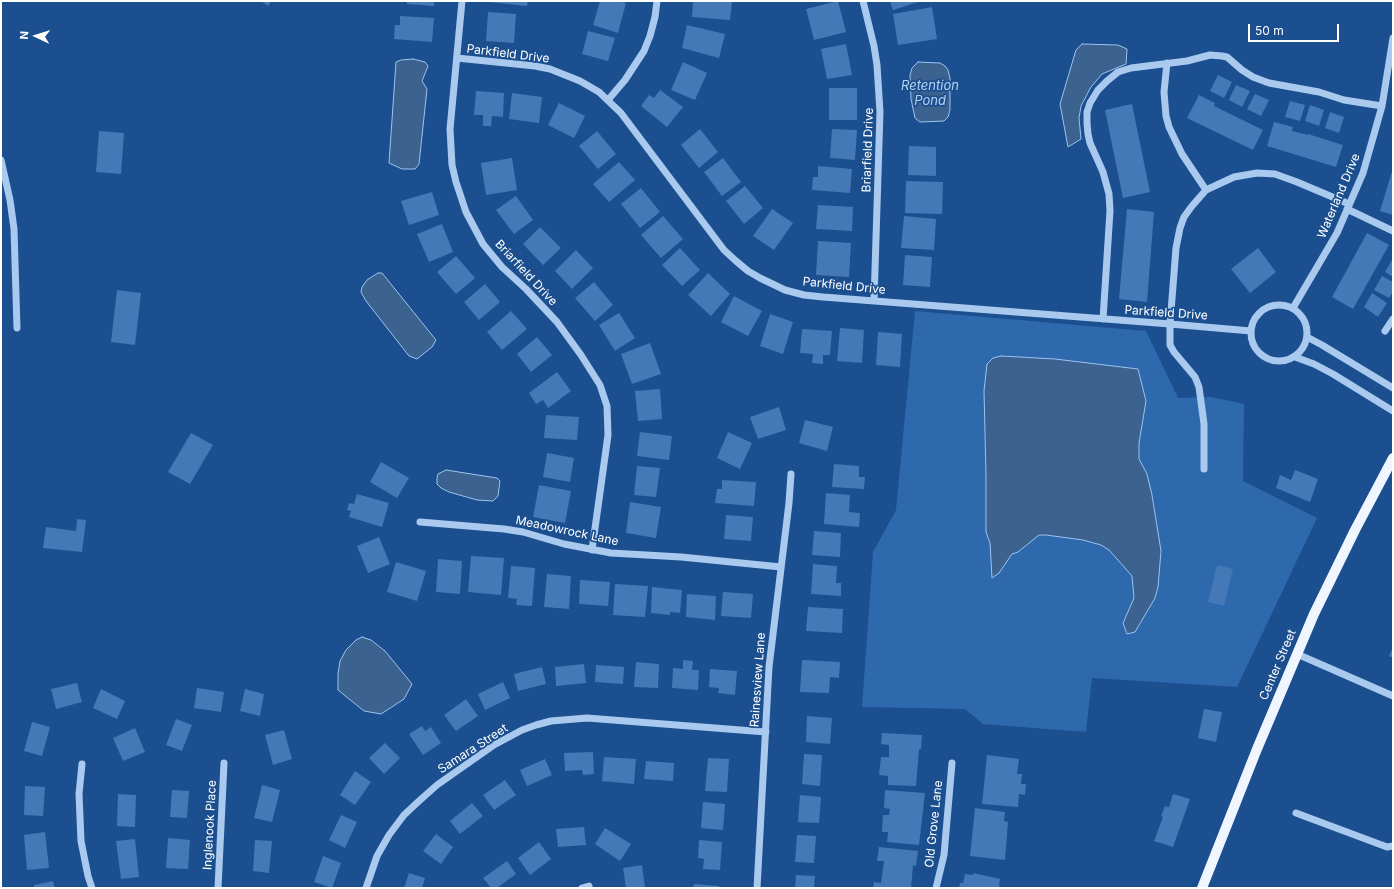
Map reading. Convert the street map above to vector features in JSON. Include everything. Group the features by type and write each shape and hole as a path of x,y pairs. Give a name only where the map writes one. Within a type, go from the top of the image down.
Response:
{"main road":[{"name":"Center Street","path":"1202,888 1257,749 1320,602 1355,530 1393,458"}],"street":[{"name":"Briarfield Drive","path":"462,1 451,124 451,146 455,176 466,212 484,244 494,257 557,322 591,370 600,385 604,396 608,420 608,435 592,550"},
{"path":"608,100 625,80 644,51 655,17 657,1"},
{"name":"Briarfield Drive","path":"863,1 874,46 880,99 874,301"},
{"name":"Waterland Drive","path":"1293,308 1325,255 1363,173 1382,106 1393,38"},
{"path":"1104,319 1110,211 1109,194 1103,172 1088,134 1088,112 1090,103 1098,90 1118,72 1132,68 1187,61 1210,55 1222,56 1227,57 1253,77 1269,83 1319,92 1344,100 1382,106"},
{"name":"Parkfield Drive","path":"457,58 535,66 550,69 580,81 599,92 621,113 724,250 748,271 773,285 804,295 1251,331"},
{"path":"1167,63 1164,92 1166,116 1169,128 1182,154 1206,190"},
{"path":"1,160 10,200 14,229 17,328"},
{"path":"1204,469 1204,424 1199,387 1195,377 1170,345 1170,324 1176,248 1184,217 1192,206 1206,190 1234,177 1246,174 1266,173 1297,182 1393,231"},
{"path":"1276,305 1286,305 1293,308 1305,321 1307,337 1305,345 1295,357 1287,360 1269,360 1261,355 1255,348 1251,331 1253,322 1258,314 1266,308 1276,305"},
{"path":"1385,331 1393,319"},
{"path":"1307,337 1393,388"},
{"path":"1295,357 1314,364 1393,411"},
{"name":"Rainesview Lane","path":"757,888 771,644 789,503 791,474"},
{"name":"Meadowrock Lane","path":"420,522 510,530 592,550 611,553 681,557 781,567"},
{"path":"1297,654 1393,696"},
{"name":"Samara Street","path":"366,888 373,866 389,835 404,816 437,785 494,745 522,730 551,721 586,718 766,732"},
{"name":"Inglenook Place","path":"218,888 224,763"},
{"name":"Old Grove Lane","path":"936,888 944,855 952,763"},
{"path":"82,764 79,794 81,841 92,888"},
{"path":"1296,813 1387,847 1393,846"}],"shaded area":[{"path":"915,311 1146,331 1178,398 1211,397 1244,404 1243,481 1317,518 1237,687 1092,678 1086,732 983,724 965,709 862,707 873,552 896,510"}],"water":[{"path":"1082,44 1118,45 1127,49 1126,64 1102,74 1091,87 1081,106 1079,118 1081,139 1068,147 1060,104 1076,50"},
{"path":"413,59 425,62 428,66 422,81 427,89 419,164 415,169 402,169 389,163 396,62"},
{"name":"Retention Pond","path":"918,62 940,63 948,70 950,78 950,110 948,117 944,121 920,122 915,118 911,99 910,75 912,68"},
{"path":"378,273 382,273 436,340 432,347 417,359 409,356 366,301 361,292 362,287 367,280"},
{"path":"1001,356 1055,359 1138,369 1146,401 1139,443 1139,459 1147,474 1161,551 1158,587 1155,598 1135,632 1127,634 1123,623 1134,598 1132,576 1109,550 1101,545 1083,540 1039,535 1018,552 1012,554 999,573 992,578 990,543 986,532 984,391 987,364 993,358"},
{"path":"446,470 497,478 500,481 498,496 493,501 477,500 449,492 441,488 437,484 438,474"},
{"path":"362,637 371,640 385,651 412,684 404,699 381,714 364,711 338,690 340,661 346,650 356,640"}],"building":[{"path":"261,1 271,1 268,6"},
{"path":"407,1 434,1 434,6 407,4"},
{"path":"489,1 528,1 527,6"},
{"path":"600,1 619,1 626,3 618,33 593,25"},
{"path":"693,1 732,1 730,20 692,17"},
{"path":"838,1 846,32 814,40 806,9"},
{"path":"890,1 921,1 893,10"},
{"path":"932,7 937,39 898,45 893,14"},
{"path":"488,12 516,14 514,43 486,41"},
{"path":"400,16 434,18 432,42 394,39 395,25 400,25"},
{"path":"687,25 725,34 719,58 682,48"},
{"path":"588,31 615,38 608,61 582,54"},
{"path":"846,44 852,75 827,79 821,49"},
{"path":"683,62 707,73 695,100 671,90"},
{"path":"1218,75 1232,82 1224,98 1210,91"},
{"path":"1236,85 1250,91 1242,107 1229,100"},
{"path":"829,88 857,88 857,120 829,120"},
{"path":"660,90 683,107 667,127 641,106 649,95 654,98"},
{"path":"476,91 504,93 503,117 492,116 491,126 483,126 483,115 474,115"},
{"path":"512,93 542,97 539,123 509,119"},
{"path":"1255,94 1269,100 1261,116 1247,109"},
{"path":"1199,95 1215,103 1214,106 1263,130 1253,150 1187,118"},
{"path":"1290,101 1305,105 1300,121 1285,117"},
{"path":"559,103 585,116 574,138 548,125"},
{"path":"1132,104 1150,192 1123,198 1105,110"},
{"path":"1310,105 1324,110 1319,126 1305,121"},
{"path":"1330,112 1344,117 1339,133 1325,128"},
{"path":"1274,122 1293,127 1292,131 1308,134 1343,145 1336,167 1267,146"},
{"path":"700,129 718,152 699,168 681,145"},
{"path":"832,129 857,130 855,160 830,158"},
{"path":"99,131 124,133 121,174 96,172"},
{"path":"597,131 616,154 598,169 579,146"},
{"path":"909,146 936,147 936,176 908,175"},
{"path":"512,158 517,190 486,195 481,163"},
{"path":"723,158 741,182 722,196 704,172"},
{"path":"619,162 635,180 609,202 593,184"},
{"path":"818,166 852,169 850,193 812,190 813,177 818,177"},
{"path":"1393,168 1393,215 1380,211"},
{"path":"906,181 943,182 942,214 905,213"},
{"path":"745,186 763,208 744,224 726,201"},
{"path":"641,188 660,212 640,228 621,204"},
{"path":"432,192 439,215 409,225 401,201"},
{"path":"516,196 533,220 514,234 496,210"},
{"path":"818,205 853,207 852,231 816,229"},
{"path":"772,209 793,223 774,250 753,236"},
{"path":"1127,209 1154,212 1147,302 1119,299"},
{"path":"663,216 683,239 661,258 641,235"},
{"path":"904,216 936,219 934,250 901,248"},
{"path":"442,224 453,252 429,262 417,234"},
{"path":"540,227 561,248 543,265 523,244"},
{"path":"1367,233 1389,245 1353,309 1332,297"},
{"path":"818,241 851,243 849,277 816,275"},
{"path":"680,248 700,270 682,286 662,265"},
{"path":"1258,248 1276,272 1250,293 1231,269"},
{"path":"576,250 593,268 572,289 555,271"},
{"path":"905,255 932,257 930,287 903,285"},
{"path":"456,256 475,278 456,294 437,272"},
{"path":"1393,258 1393,277 1385,272"},
{"path":"708,273 730,294 711,316 688,295"},
{"path":"1382,276 1393,282 1393,292 1389,298 1374,290"},
{"path":"594,282 613,305 595,321 575,298"},
{"path":"485,284 500,302 479,320 464,302"},
{"path":"117,290 141,293 135,345 111,342"},
{"path":"1372,293 1387,303 1378,317 1364,307"},
{"path":"734,296 762,311 748,336 721,322"},
{"path":"511,311 527,329 502,350 487,332"},
{"path":"619,313 635,338 615,351 599,325"},
{"path":"770,314 793,322 783,354 760,346"},
{"path":"840,328 864,330 862,363 837,361"},
{"path":"802,329 832,331 830,355 823,355 823,364 812,363 813,354 800,353"},
{"path":"878,332 902,334 900,367 876,365"},
{"path":"537,337 552,355 531,372 517,354"},
{"path":"650,343 661,374 632,384 621,354"},
{"path":"557,372 571,391 548,408 543,400 536,404 529,393"},
{"path":"660,389 662,419 638,421 635,391"},
{"path":"779,407 786,430 758,439 750,417"},
{"path":"546,415 579,417 577,440 544,438"},
{"path":"805,420 833,427 827,451 799,443"},
{"path":"640,432 672,436 669,460 637,456"},
{"path":"728,432 752,443 740,469 717,458"},
{"path":"191,433 213,445 190,484 168,472"},
{"path":"547,453 574,458 570,482 543,477"},
{"path":"381,462 409,478 397,498 370,482"},
{"path":"834,464 859,466 859,477 865,477 864,489 832,487"},
{"path":"637,466 660,468 656,497 634,495"},
{"path":"1295,470 1318,479 1310,502 1276,488 1280,475 1291,480"},
{"path":"722,480 756,482 754,506 715,503 717,489 722,489"},
{"path":"539,485 571,491 565,523 533,517"},
{"path":"826,493 850,495 849,512 860,513 859,527 824,524"},
{"path":"357,494 389,503 382,527 349,517 351,511 347,510 349,503 354,504"},
{"path":"630,502 661,507 656,538 626,533"},
{"path":"726,515 753,517 751,541 724,539"},
{"path":"77,519 86,520 82,552 43,548 46,527 76,531"},
{"path":"814,531 841,533 840,557 812,555"},
{"path":"379,537 390,564 368,573 357,546"},
{"path":"471,556 504,558 501,595 468,592"},
{"path":"438,559 462,561 460,594 436,592"},
{"path":"396,562 426,571 417,601 387,592"},
{"path":"813,564 837,566 836,583 841,583 841,596 811,594"},
{"path":"1217,565 1233,569 1224,606 1208,602"},
{"path":"511,566 535,568 532,606 516,605 517,599 508,598"},
{"path":"547,574 571,576 569,609 544,607"},
{"path":"580,580 610,582 608,606 579,604"},
{"path":"615,584 648,586 645,617 613,615"},
{"path":"652,587 682,590 680,613 670,612 670,615 651,613"},
{"path":"723,592 753,594 751,618 721,616"},
{"path":"687,594 716,596 715,620 686,617"},
{"path":"808,607 843,609 842,633 806,631"},
{"path":"1393,647 1393,658 1389,656"},
{"path":"683,660 693,661 692,670 699,670 698,690 672,688 673,668 683,669"},
{"path":"802,660 840,662 839,678 830,677 829,693 800,692"},
{"path":"636,662 659,664 658,688 634,687"},
{"path":"584,664 586,683 556,686 555,667"},
{"path":"596,665 624,667 623,684 595,682"},
{"path":"542,667 546,684 518,691 514,674"},
{"path":"710,669 737,671 735,695 718,693 719,688 709,687"},
{"path":"503,682 510,698 485,710 478,694"},
{"path":"77,683 82,702 56,709 51,689"},
{"path":"197,688 224,692 221,712 194,708"},
{"path":"101,689 125,701 117,719 93,708"},
{"path":"245,689 264,694 260,716 240,711"},
{"path":"466,699 478,716 456,731 444,715"},
{"path":"1204,709 1222,712 1216,742 1198,738"},
{"path":"807,716 832,718 830,744 806,742"},
{"path":"176,719 192,725 182,751 166,745"},
{"path":"32,722 50,727 42,756 24,751"},
{"path":"422,726 425,731 431,727 441,743 423,755 409,734"},
{"path":"135,728 145,752 123,761 113,738"},
{"path":"284,730 292,759 273,765 265,735"},
{"path":"882,733 922,735 921,749 919,749 916,786 888,785 888,776 879,775 881,757 889,757 889,745 881,744"},
{"path":"385,743 400,758 384,774 369,758"},
{"path":"593,752 594,774 583,775 582,770 565,771 564,753"},
{"path":"804,754 822,755 820,786 802,784"},
{"path":"987,755 1019,759 1017,774 1022,774 1021,784 1026,784 1025,795 1019,794 1018,807 982,804"},
{"path":"604,757 636,759 634,784 602,781"},
{"path":"708,758 729,759 727,792 705,791"},
{"path":"545,759 552,775 527,786 520,770"},
{"path":"646,761 674,763 673,781 644,779"},
{"path":"355,771 371,782 355,805 340,795"},
{"path":"505,780 516,795 494,810 483,795"},
{"path":"262,785 280,790 272,822 254,818"},
{"path":"25,786 45,787 43,816 24,815"},
{"path":"172,790 189,791 187,818 170,817"},
{"path":"885,790 925,793 919,845 887,842 888,832 882,832 883,815 889,815 890,809 884,808"},
{"path":"118,794 136,795 135,827 117,826"},
{"path":"1173,794 1190,799 1173,847 1154,841 1163,817 1161,816 1165,806 1169,807"},
{"path":"800,795 821,797 819,823 798,822"},
{"path":"703,802 725,804 723,830 701,828"},
{"path":"472,803 483,816 460,834 450,821"},
{"path":"975,808 1005,812 1004,821 1008,822 1005,860 970,856"},
{"path":"341,815 357,822 345,848 329,840"},
{"path":"584,827 586,845 558,847 556,829"},
{"path":"605,828 631,844 620,861 595,844"},
{"path":"45,832 49,868 27,870 24,835"},
{"path":"436,834 453,847 441,864 423,851"},
{"path":"797,835 816,836 814,863 795,862"},
{"path":"168,838 190,840 188,869 166,868"},
{"path":"135,839 139,877 121,879 116,841"},
{"path":"255,840 272,841 269,873 253,871"},
{"path":"699,840 722,842 720,870 703,869 704,859 698,858"},
{"path":"539,842 551,859 530,875 518,858"},
{"path":"879,847 918,851 916,866 913,865 911,888 873,888 874,882 881,883 884,861 877,861"},
{"path":"323,856 341,863 332,888 314,882"},
{"path":"507,861 516,874 497,888 491,888 483,878"},
{"path":"642,865 645,888 626,888 623,868"},
{"path":"409,873 425,878 422,888 404,888"},
{"path":"973,873 1000,879 999,888 959,888 960,883 963,883 965,874 973,875"},
{"path":"796,875 815,876 814,888 795,888"},
{"path":"53,881 55,888 34,888 34,885"},
{"path":"694,884 719,886 719,888 693,888"}]}
